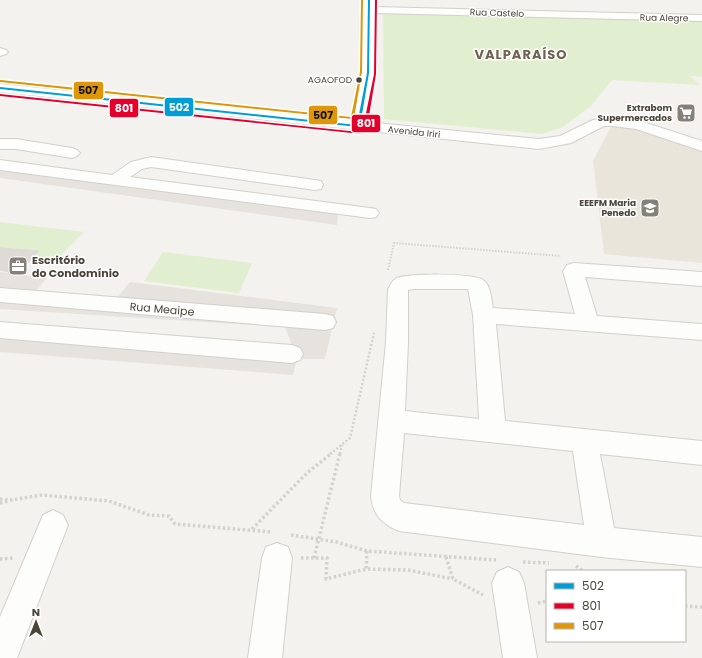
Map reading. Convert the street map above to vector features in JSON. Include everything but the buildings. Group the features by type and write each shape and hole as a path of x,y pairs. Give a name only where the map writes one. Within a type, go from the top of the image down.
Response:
{"street":[{"name":"Rua Castelo","path":"369,5 626,17"},
{"path":"358,126 368,73 369,5"},
{"name":"Rua Alegre","path":"626,17 702,18"},
{"name":"Avenida Iriri","path":"0,88 539,144 554,143 569,138 603,122 614,122 638,126 702,146"},
{"path":"0,144 16,144 72,153"},
{"path":"117,179 133,166 151,162 315,185"},
{"path":"0,165 370,213"},
{"path":"588,322 573,271 574,270 702,279"},
{"path":"493,432 484,315 478,287 469,282 414,282 402,284 398,289 397,342 385,496 386,506 390,512 399,517 601,542 702,552"},
{"name":"Rua Meaipe","path":"0,295 325,322"},
{"path":"484,315 702,332"},
{"path":"0,330 292,354"},
{"path":"392,421 702,453"},
{"path":"585,441 601,542"},
{"path":"0,658 53,525"},
{"path":"265,658 278,541"},
{"path":"509,568 520,658"}],"path":[{"path":"387,274 394,243 568,257"},
{"path":"252,530 307,474 350,438 375,329"},
{"path":"314,558 320,539 342,444"},
{"path":"0,504 10,500 42,495 108,501 149,515 169,516 174,524 252,530 314,558 327,558 326,579 366,569 408,570 453,579"},
{"path":"0,499 10,500"},
{"path":"278,541 320,539 366,551 509,568 551,563"},
{"path":"366,551 366,569"},
{"path":"572,566 579,566 582,570"},
{"path":"686,606 702,607"}],"shaded area":[{"name":"EEEFM Maria Penedo","path":"612,125 628,126 702,150 702,263 604,254 593,161"},
{"path":"0,167 338,212 337,225 0,178"},
{"path":"0,272 47,278 36,291 117,298 130,282 337,308 325,359 297,359 285,327 0,309"},
{"path":"0,336 297,359 293,375 0,352"}],"green space":[{"path":"383,13 702,21 702,77 690,76 700,85 612,80 590,107 561,128 542,134 384,119"},
{"path":"0,222 84,232 53,263 30,260 31,251 0,248"},
{"path":"163,252 252,263 239,293 144,281"}],"transit line":[{"name":"507","path":"1,81 352,118 361,72 362,0"},
{"name":"502","path":"358,126 368,73 369,0"},
{"name":"801","path":"0,95 360,133 365,128 375,74 376,0"},
{"name":"502","path":"0,88 358,126"}],"place":[{"name":"AGAOFOD","path":"359,80"},
{"name":"Extrabom Supermercados","path":"686,113"},
{"name":"EEEFM Maria Penedo","path":"650,208"},
{"name":"Escritório do Condomínio","path":"18,266"}],"district":[{"name":"VALPARAÍSO","path":"521,54"}]}
